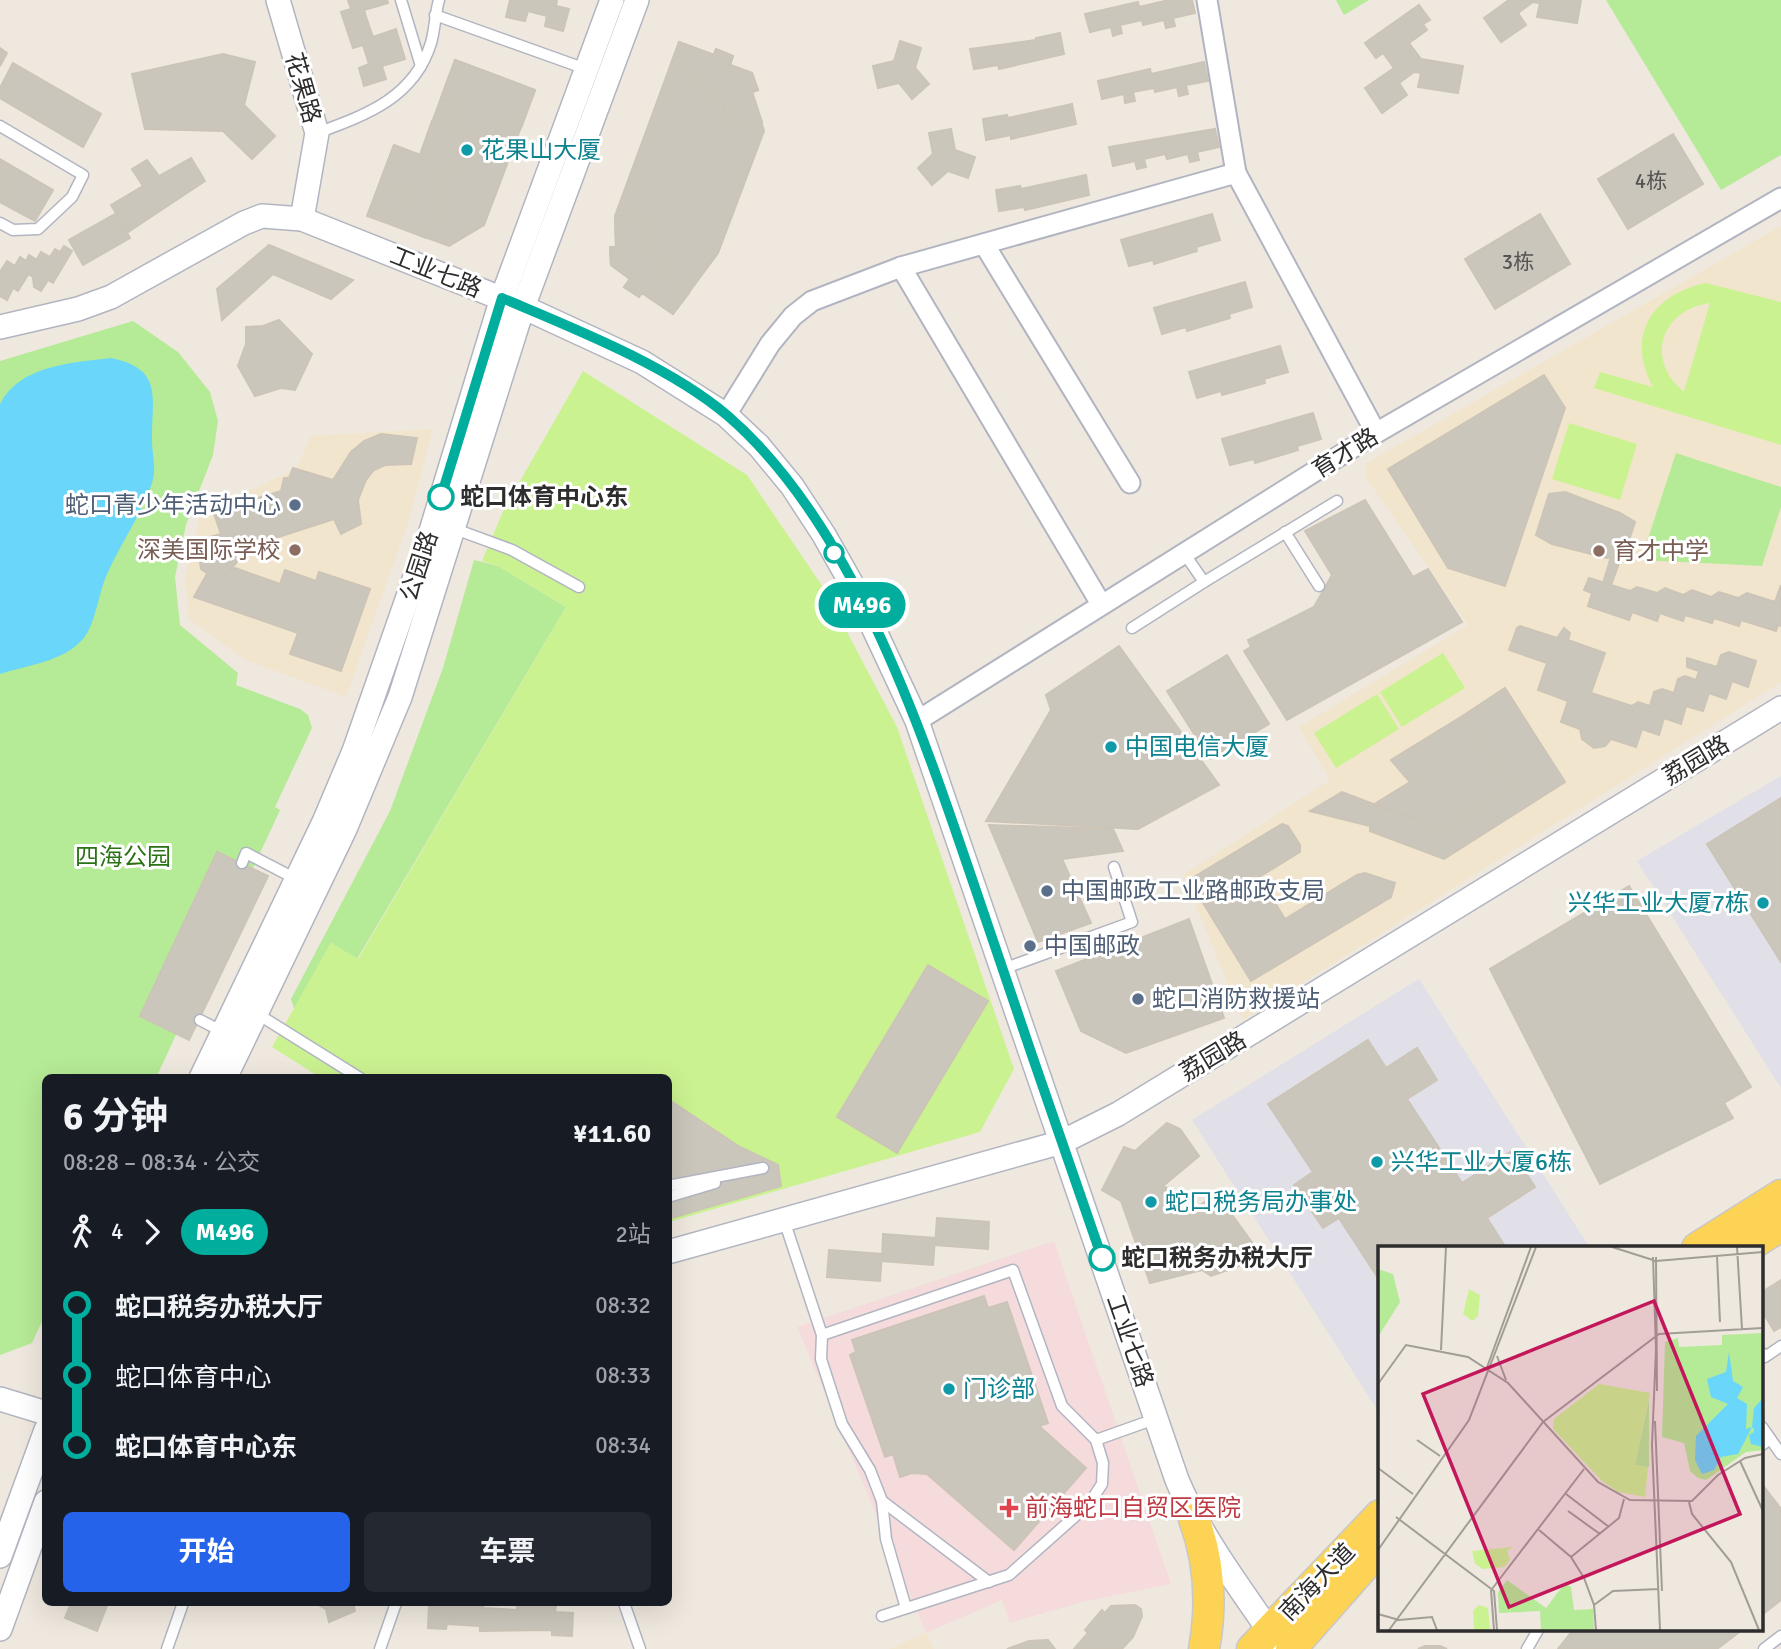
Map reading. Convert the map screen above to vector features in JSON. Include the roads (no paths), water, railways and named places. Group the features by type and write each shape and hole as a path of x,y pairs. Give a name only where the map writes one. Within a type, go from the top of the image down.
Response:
{"main road":[{"path":"1700,1246 1781,1195"},
{"path":"1749,1246 1781,1226"},
{"name":"南海大道","path":"1273,1645 1378,1517"},
{"path":"1194,1519 1205,1556 1209,1589 1204,1649"},
{"name":"南海大道","path":"1273,1645 1378,1550"}],"street":[{"name":"花果路","path":"278,0 317,133 302,219"},
{"name":"公园路","path":"226,1074 246,1008 297,879 324,822 379,686 502,298 612,0"},
{"name":"公园路","path":"203,1074 223,1032 246,1008 377,754 400,697 455,529 523,307 637,0"},
{"path":"1207,0 1236,173 1376,433"},
{"path":"726,415 769,344 793,316 812,301 901,267 1236,173"},
{"name":"育才路","path":"917,721 1376,433 1781,198"},
{"name":"工业七路","path":"0,327 78,309 111,298 262,216 302,219 502,298 642,362 726,415 775,466 824,535 859,597 917,721 1156,1419 1194,1519 1273,1645"},
{"path":"984,244 1130,483"},
{"path":"901,267 1101,604"},
{"name":"荔园路","path":"672,1251 1062,1142 1118,1114 1781,708"},
{"path":"0,1399 42,1412"},
{"path":"0,1556 42,1441"},
{"path":"0,1629 42,1513"}],"lane":[{"path":"401,0 421,66"},
{"path":"317,133 385,105 406,88 421,66 432,41 439,0"},
{"path":"435,15 587,69"},
{"path":"0,126 83,175 72,197 38,229 13,230 0,223"},
{"path":"1132,628 1337,501"},
{"path":"455,529 512,550 579,587"},
{"path":"1285,532 1319,586"},
{"path":"1184,553 1204,582"},
{"path":"242,863 246,853 297,879"},
{"path":"1002,969 1132,922 1114,867"},
{"path":"246,1008 353,1074"},
{"path":"200,1020 223,1032"},
{"path":"672,1185 763,1168"},
{"path":"672,1196 733,1177"},
{"path":"784,1220 821,1335 821,1359 842,1424 870,1470 882,1501 886,1539 906,1608"},
{"path":"821,1335 1013,1270 1062,1406 1096,1440 1104,1474 1097,1493 1009,1575 882,1616"},
{"path":"1764,1356 1781,1346"},
{"path":"1096,1440 1156,1419"},
{"path":"1766,1442 1781,1454"},
{"path":"882,1501 989,1582"},
{"path":"167,1649 182,1606"},
{"path":"380,1649 395,1606"},
{"path":"625,1606 640,1649"},
{"path":"1527,1649 1537,1632"},
{"path":"1764,1649 1781,1636"}],"water":[{"path":"111,358 140,370 151,388 154,467 152,483 105,579 93,619 83,639 75,647 55,658 0,674 0,404 20,381 33,374 64,364"}],"place":[{"name":"花果山大厦","path":"467,150"},
{"name":"蛇口体育中心东","path":"441,497"},
{"name":"蛇口青少年活动中心","path":"295,505"},
{"name":"深美国际学校","path":"295,550"},
{"name":"育才中学","path":"1599,551"},
{"name":"中国电信大厦","path":"1111,747"},
{"name":"中国邮政工业路邮政支局","path":"1047,891"},
{"name":"兴华工业大厦7栋","path":"1763,903"},
{"name":"中国邮政","path":"1030,946"},
{"name":"蛇口消防救援站","path":"1138,999"},
{"name":"兴华工业大厦6栋","path":"1377,1162"},
{"name":"蛇口税务局办事处","path":"1151,1202"},
{"name":"蛇口税务办税大厅","path":"1102,1258"},
{"name":"门诊部","path":"949,1389"},
{"name":"前海蛇口自贸区医院","path":"1009,1508"}],"park label":[{"name":"四海公园","path":"123,857"}]}
